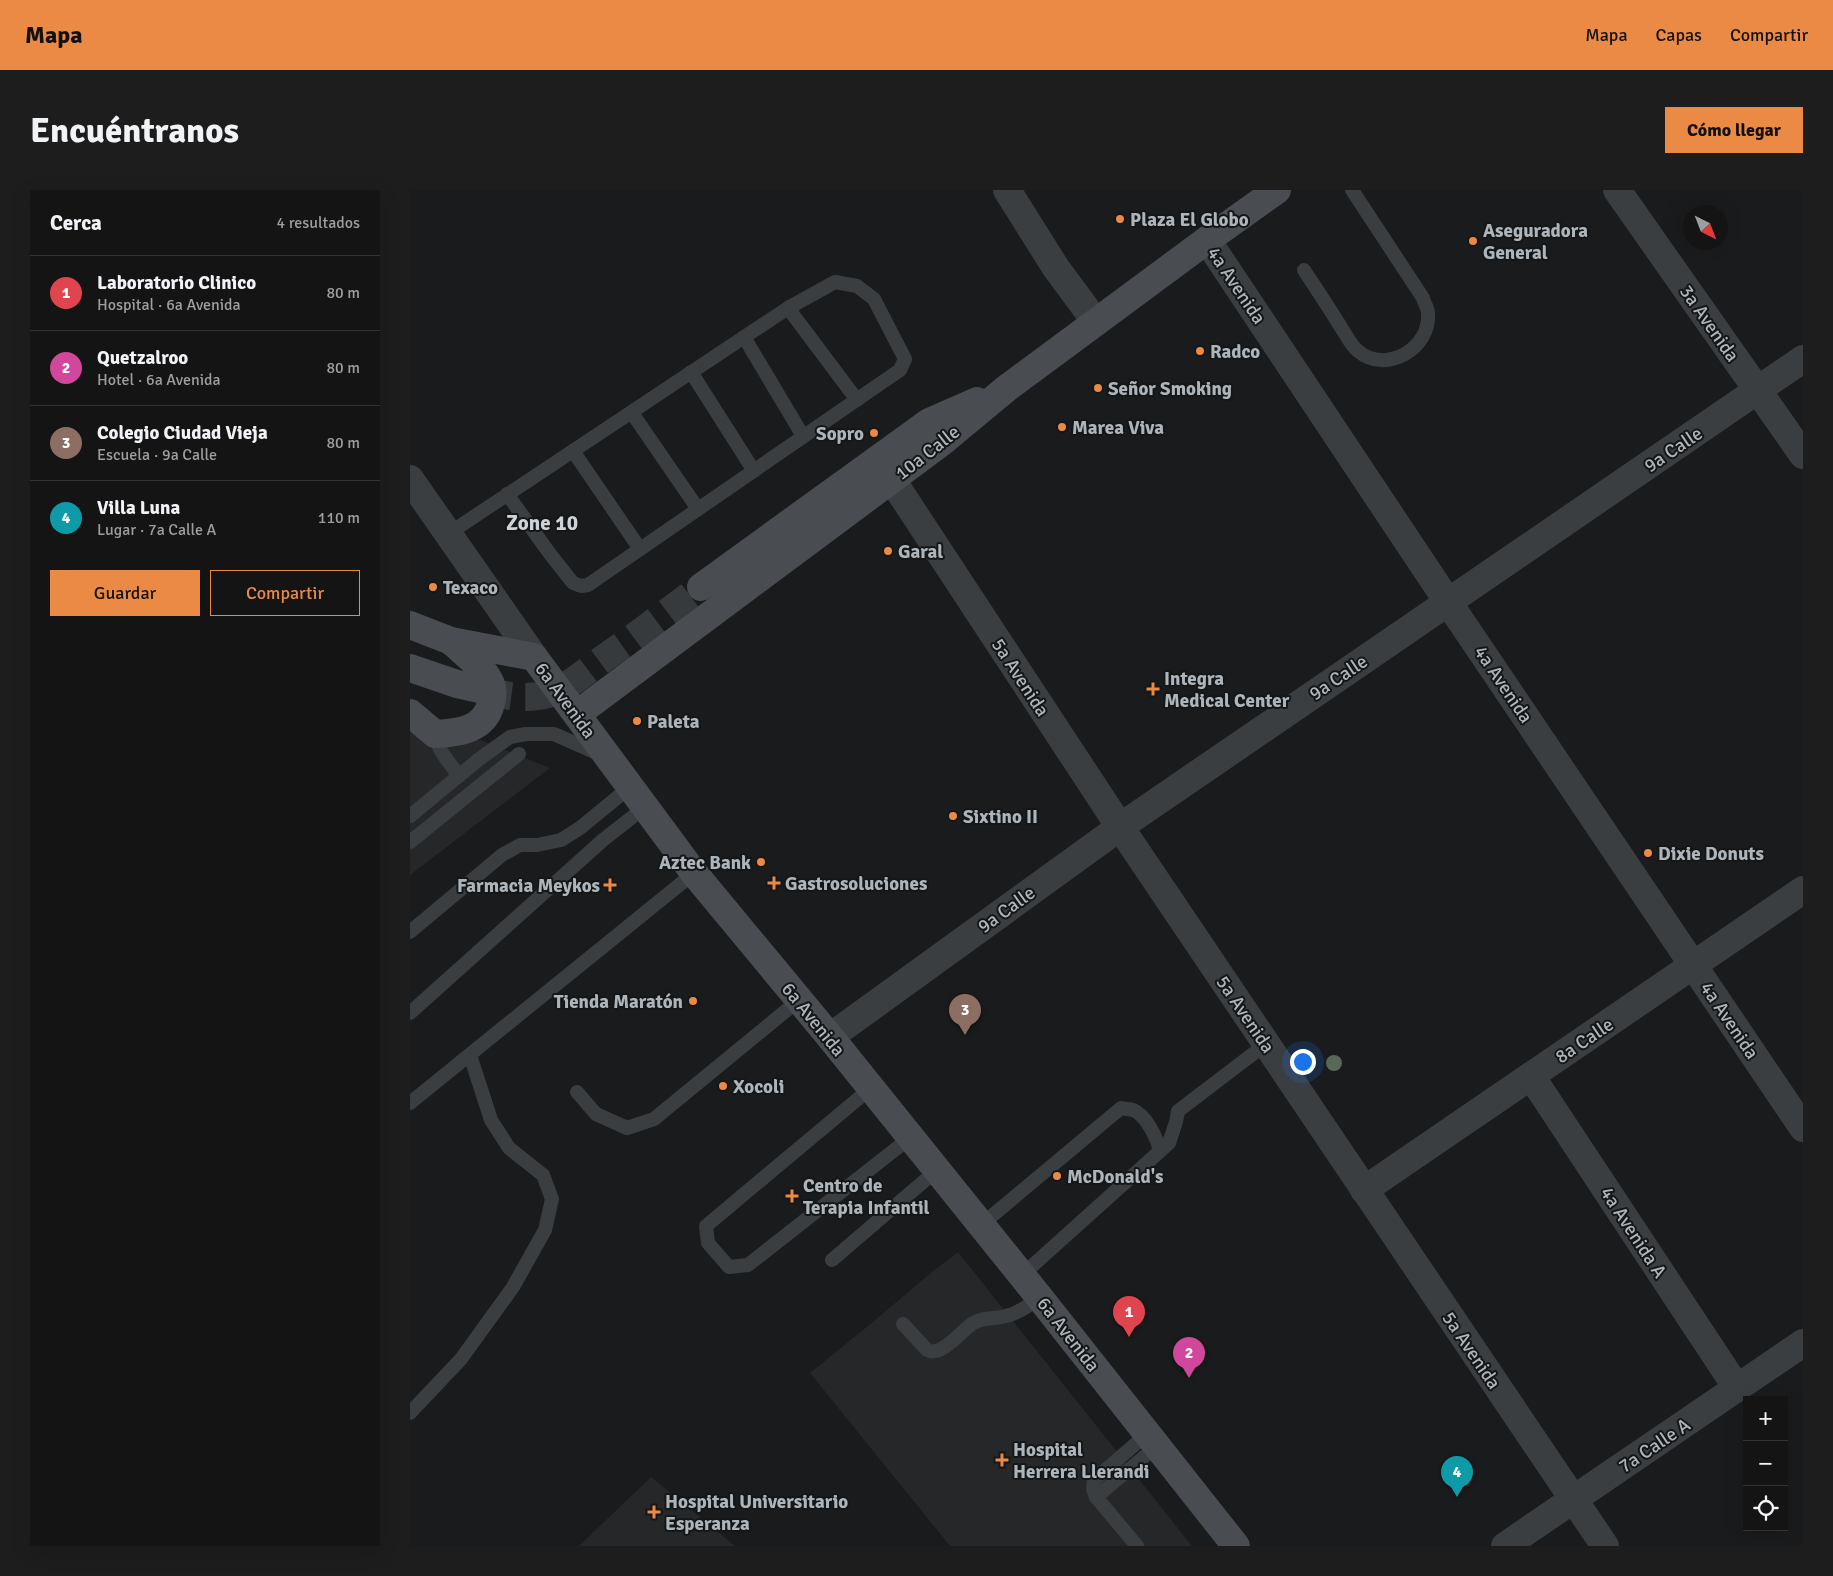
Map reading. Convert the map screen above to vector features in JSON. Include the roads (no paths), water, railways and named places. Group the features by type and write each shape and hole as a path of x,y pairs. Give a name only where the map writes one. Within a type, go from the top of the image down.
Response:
{"main road":[{"name":"10a Calle","path":"576,714 892,480 942,442 1007,388 1207,240 1278,190"},
{"path":"702,587 929,422 1007,388"},
{"path":"410,625 451,641 534,657"},
{"path":"410,714 435,734 460,732 474,727 485,717 492,700 492,687 486,676 451,641"},
{"name":"6a Avenida","path":"534,657 694,873 911,1137 1236,1546"},
{"path":"410,668 457,684 484,690"}],"street":[{"path":"1007,190 1056,268 1096,322"},
{"name":"3a Avenida","path":"1617,190 1803,455"},
{"name":"4a Avenida","path":"1207,240 1448,602 1803,1128"},
{"name":"9a Calle","path":"830,1037 1120,827 1803,360"},
{"name":"6a Avenida","path":"410,479 534,657"},
{"name":"5a Avenida","path":"892,480 1120,827 1605,1546"},
{"name":"8a Calle","path":"1364,1190 1803,890"},
{"name":"4a Avenida A","path":"1531,1076 1737,1388"},
{"name":"7a Calle A","path":"1505,1546 1803,1343"}],"lane":[{"path":"1304,270 1357,351 1372,360 1386,362 1406,354 1416,345 1426,330 1428,312 1425,305 1352,190"},
{"path":"448,534 507,494 632,413 788,308 835,282 857,286 874,299 905,359 900,370 588,586 580,586 573,583 507,494"},
{"path":"788,308 857,400"},
{"path":"744,337 803,436"},
{"path":"691,372 754,471"},
{"path":"632,413 698,509"},
{"path":"573,451 640,550"},
{"path":"435,734 443,754 459,776"},
{"path":"410,816 510,737 526,734 554,734 609,758"},
{"path":"410,842 519,754"},
{"path":"410,932 502,855 520,845 537,845 560,840 638,797"},
{"path":"410,1013 603,840 638,797"},
{"path":"410,1103 694,873"},
{"path":"577,1092 596,1114 627,1128 654,1119 799,1000"},
{"path":"1022,1275 1169,1143 1178,1111 1266,1044"},
{"path":"410,1413 461,1359 513,1287 545,1230 552,1199 542,1175 509,1148 491,1120 470,1055"},
{"path":"871,1088 706,1226 708,1243 729,1267 748,1265 911,1137"},
{"path":"981,1225 1120,1108 1135,1110 1148,1124 1156,1137 1160,1151"},
{"path":"832,1260 937,1170"},
{"path":"903,1324 927,1350 930,1352 937,1351 973,1322 1014,1314 1040,1298"},
{"path":"1137,1546 1096,1497 1152,1440"}],"tunnel":[{"path":"484,690 524,697 540,696 563,688 701,587"}],"place":[{"name":"Plaza El Globo","path":"1120,219"},
{"name":"Aseguradora General","path":"1473,241"},
{"name":"Radco","path":"1200,351"},
{"name":"Señor Smoking","path":"1098,388"},
{"name":"Marea Viva","path":"1062,427"},
{"name":"Sopro","path":"874,433"},
{"name":"Garal","path":"888,551"},
{"name":"Texaco","path":"433,587"},
{"name":"Integra Medical Center","path":"1153,689"},
{"name":"Paleta","path":"637,721"},
{"name":"Sixtino II","path":"953,816"},
{"name":"Dixie Donuts","path":"1648,853"},
{"name":"Aztec Bank","path":"761,862"},
{"name":"Gastrosoluciones","path":"774,883"},
{"name":"Farmacia Meykos","path":"610,885"},
{"name":"Tienda Maratón","path":"693,1001"},
{"name":"Colegio Ciudad Vieja","path":"965,1035"},
{"name":"Xocoli","path":"723,1086"},
{"name":"McDonald's","path":"1057,1176"},
{"name":"Centro de Terapia Infantil","path":"792,1196"},
{"name":"Laboratorio Clinico","path":"1129,1337"},
{"name":"Quetzalroo","path":"1189,1378"},
{"name":"Hospital Herrera Llerandi","path":"1002,1460"},
{"name":"Villa Luna","path":"1457,1497"},
{"name":"Hospital Universitario Esperanza","path":"654,1512"}],"district":[{"name":"Zone 10","path":"542,523"}]}
